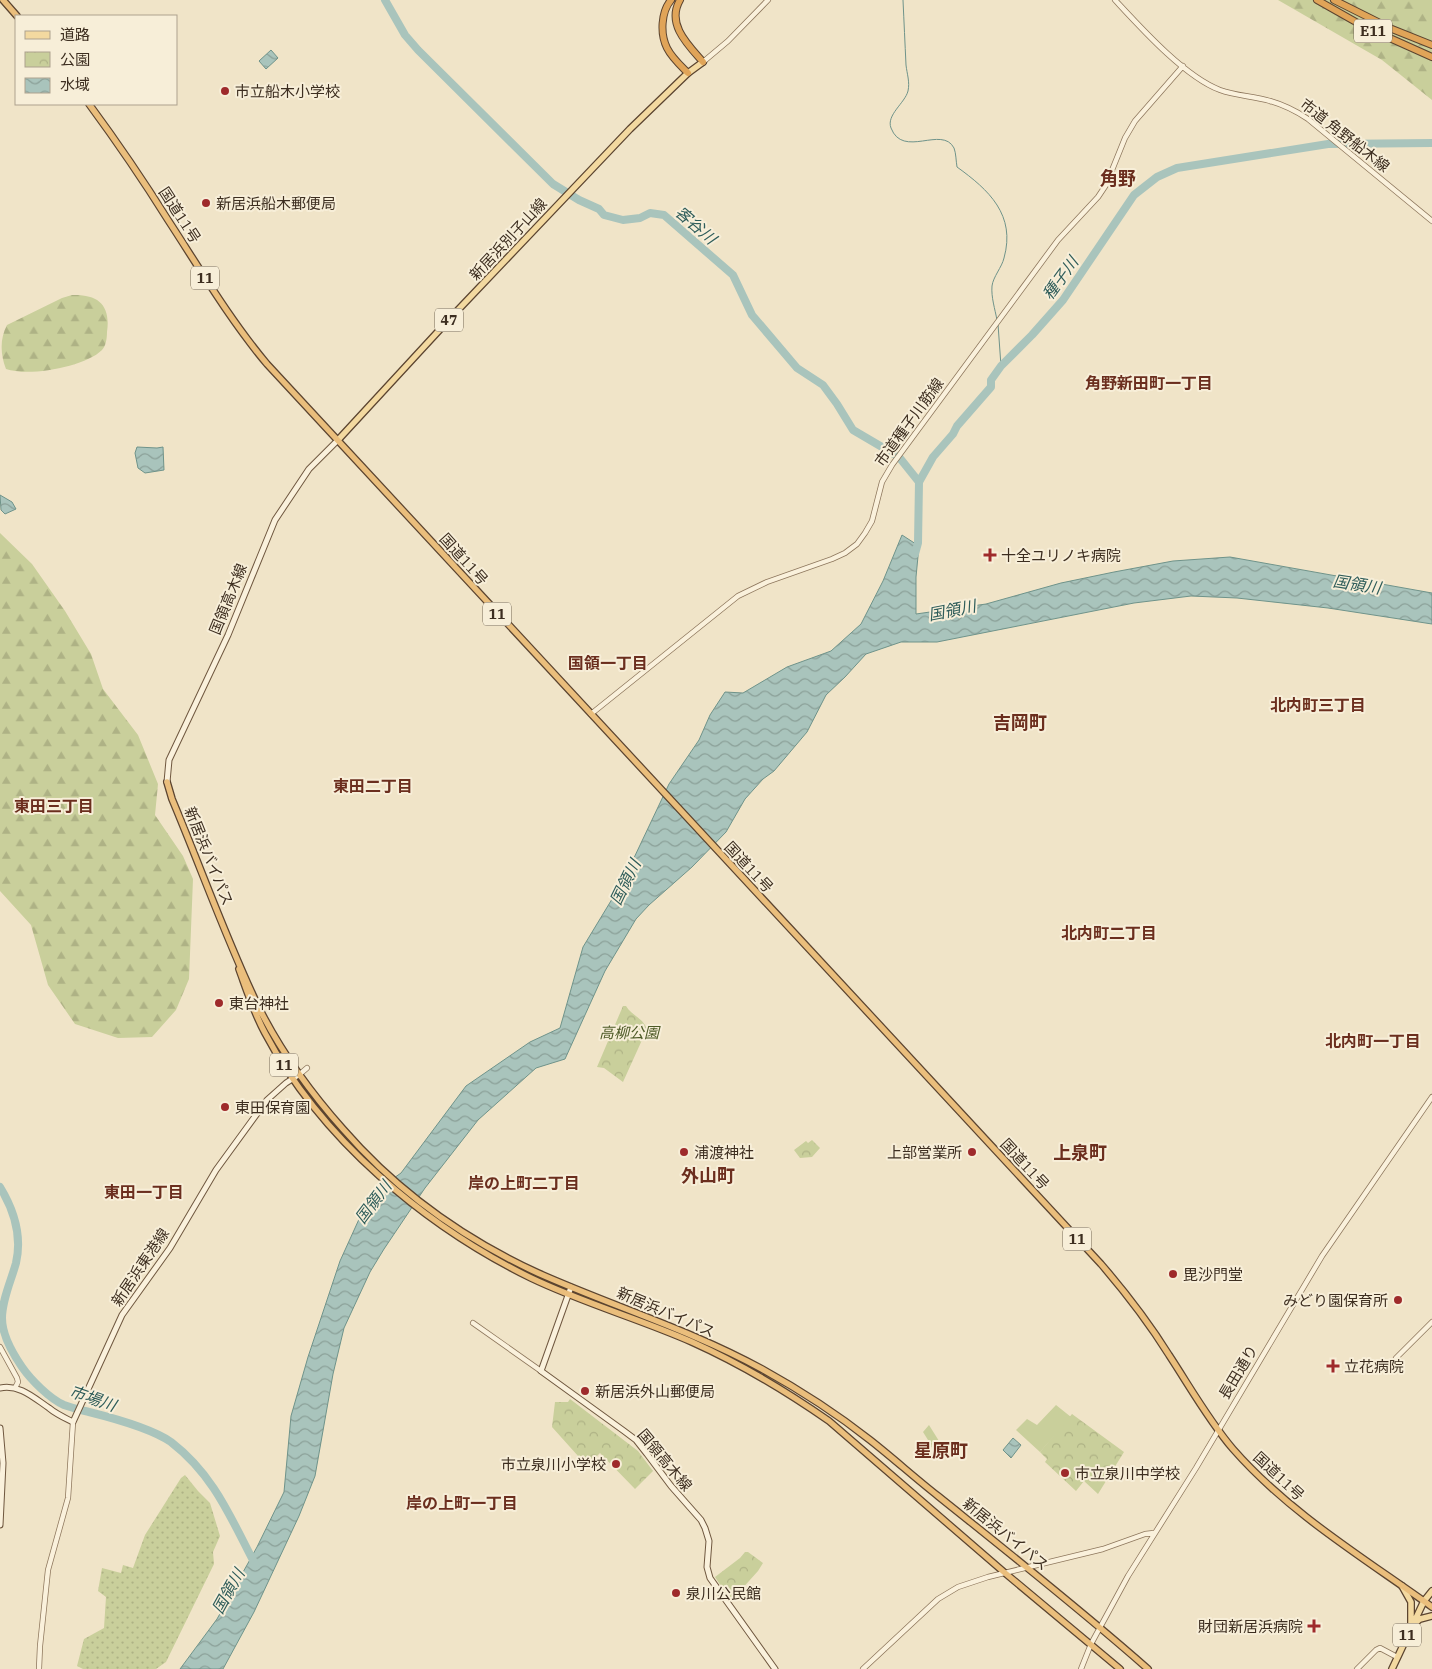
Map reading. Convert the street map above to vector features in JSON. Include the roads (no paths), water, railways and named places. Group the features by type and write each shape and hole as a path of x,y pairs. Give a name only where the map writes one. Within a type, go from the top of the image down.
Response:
{"highway":[{"path":"2,0 16,15"},
{"path":"672,0 668,4 664,17 664,39 667,48 688,73"},
{"path":"680,0 676,9 677,28 682,38 703,62"},
{"name":"E11","path":"1317,0 1371,30 1432,57"},
{"name":"E11","path":"1334,0 1392,29 1432,44"},
{"name":"国道11号","path":"90,105 121,148 218,298 249,342 288,387 1106,1270 1121,1287 1218,1430 1234,1450 1279,1495 1304,1515 1432,1607"},
{"name":"新居浜バイパス","path":"167,782 172,799 229,939 259,1006 300,1074 375,1167"},
{"name":"新居浜バイパス","path":"229,939 254,1010 279,1058 334,1129 406,1198 491,1256 531,1278 691,1342 756,1374 786,1392 829,1421 1005,1573 1120,1669"},
{"name":"新居浜バイパス","path":"440,1220 536,1272 695,1337 792,1386 867,1438 1028,1567 1148,1669"}],"main road":[{"name":"新居浜別子山線","path":"338,440 574,188 688,73 703,62"},
{"name":"国領高木線","path":"167,782 169,760 228,635 275,520 309,469 338,440"},
{"name":"新居浜東港線","path":"74,1420 122,1315 170,1248 216,1170 267,1100 300,1074"},
{"path":"541,1371 571,1286"},
{"name":"国領高木線","path":"541,1371 636,1440 671,1486 701,1520 708,1535 707,1567 710,1578 775,1669"},
{"path":"0,1388 15,1388 27,1392 51,1410 74,1420"},
{"path":"0,1428 3,1486 0,1525"},
{"path":"1401,1585 1411,1602 1411,1626"},
{"path":"1424,1601 1432,1591"},
{"name":"11","path":"1392,1669 1424,1601"},
{"path":"1411,1626 1420,1619 1432,1616"}],"street":[{"path":"703,62 728,42 768,0"},
{"name":"市道 角野船木線","path":"1115,0 1142,29 1201,80 1220,90 1268,100 1290,108 1308,119 1432,221"},
{"name":"市道種子川筋線","path":"591,714 738,596 767,582 839,556 857,544 866,533 872,521 882,482 892,465 1058,240 1098,198 1106,185 1125,138 1135,121 1183,66"},
{"path":"300,1074 307,1068"},
{"name":"長田通り","path":"1081,1669 1100,1627 1154,1533 1322,1256 1432,1097"},
{"path":"473,1322 541,1371"},
{"path":"1396,1358 1432,1322"},
{"path":"0,1347 17,1378 18,1382 15,1388"},
{"path":"39,1669 48,1570 68,1498 74,1420"},
{"path":"863,1669 947,1592 970,1582 1103,1549 1145,1534 1154,1533"},
{"path":"1357,1669 1380,1648 1397,1656"}],"water":[{"path":"271,50 278,58 266,69 259,61"},
{"path":"137,447 163,447 164,470 145,473 138,468 135,453"},
{"path":"0,495 12,502 16,509 5,514 1,510"},
{"name":"国領川","path":"902,535 919,546 916,577 916,614 986,604 1061,583 1173,561 1230,557 1432,593 1432,624 1328,608 1237,598 1191,596 1134,603 937,642 901,642 866,654 826,695 807,732 774,771 763,779 745,799 726,832 692,867 636,919 605,971 565,1059 536,1068 478,1120 425,1188 370,1272 344,1328 333,1374 315,1476 299,1516 254,1612 223,1669 180,1669 217,1619 257,1547 284,1492 291,1416 308,1357 340,1261 370,1195 401,1173 466,1086 530,1042 560,1028 583,947 623,881 669,784 699,740 710,715 725,692 743,693 787,667 831,651 861,624 883,581"},
{"path":"1013,1438 1021,1445 1011,1458 1003,1450"}],"waterway":[{"name":"客谷川","path":"385,0 405,35 418,50 553,184 579,200 599,209 604,215 623,220 640,218 650,213 664,215 733,275 752,315 797,368 823,385 853,430 899,457 919,482"},
{"path":"903,0 909,88 906,96 891,118 891,128 897,137 904,141 941,140 948,142 954,148 957,167 980,185 997,205 1003,216 1007,243 1003,261 992,286 997,320"},
{"name":"種子川","path":"915,554 918,543 919,482 933,457 991,387 991,380 1001,366 1063,300 1134,195 1157,177 1177,168 1328,144 1432,143"},
{"path":"998,324 1001,366"},
{"name":"市場川","path":"0,1187 13,1214 18,1243 16,1263 3,1304 2,1324 9,1344 22,1367 41,1389 64,1405 132,1424 153,1432 171,1442 186,1455 211,1484 230,1515 256,1566"}],"place":[{"name":"市立船木小学校","path":"225,91"},
{"name":"新居浜船木郵便局","path":"206,203"},
{"name":"十全ユリノキ病院","path":"990,555"},
{"name":"東台神社","path":"219,1003"},
{"name":"東田保育園","path":"225,1107"},
{"name":"浦渡神社","path":"684,1152"},
{"name":"上部営業所","path":"972,1152"},
{"name":"毘沙門堂","path":"1173,1274"},
{"name":"みどり園保育所","path":"1398,1300"},
{"name":"立花病院","path":"1333,1366"},
{"name":"新居浜外山郵便局","path":"585,1391"},
{"name":"市立泉川小学校","path":"616,1464"},
{"name":"市立泉川中学校","path":"1065,1473"},
{"name":"泉川公民館","path":"676,1593"},
{"name":"財団新居浜病院","path":"1314,1626"}],"district":[{"name":"角野","path":"1118,178"},
{"name":"角野新田町一丁目","path":"1149,383"},
{"name":"国領一丁目","path":"608,663"},
{"name":"北内町三丁目","path":"1318,705"},
{"name":"吉岡町","path":"1020,722"},
{"name":"東田二丁目","path":"373,786"},
{"name":"東田三丁目","path":"54,806"},
{"name":"北内町二丁目","path":"1109,933"},
{"name":"北内町一丁目","path":"1373,1041"},
{"name":"上泉町","path":"1080,1152"},
{"name":"外山町","path":"708,1175"},
{"name":"岸の上町二丁目","path":"524,1183"},
{"name":"東田一丁目","path":"144,1192"},
{"name":"星原町","path":"941,1450"},
{"name":"岸の上町一丁目","path":"462,1503"}],"park label":[{"name":"高柳公園","path":"629,1032"}]}
